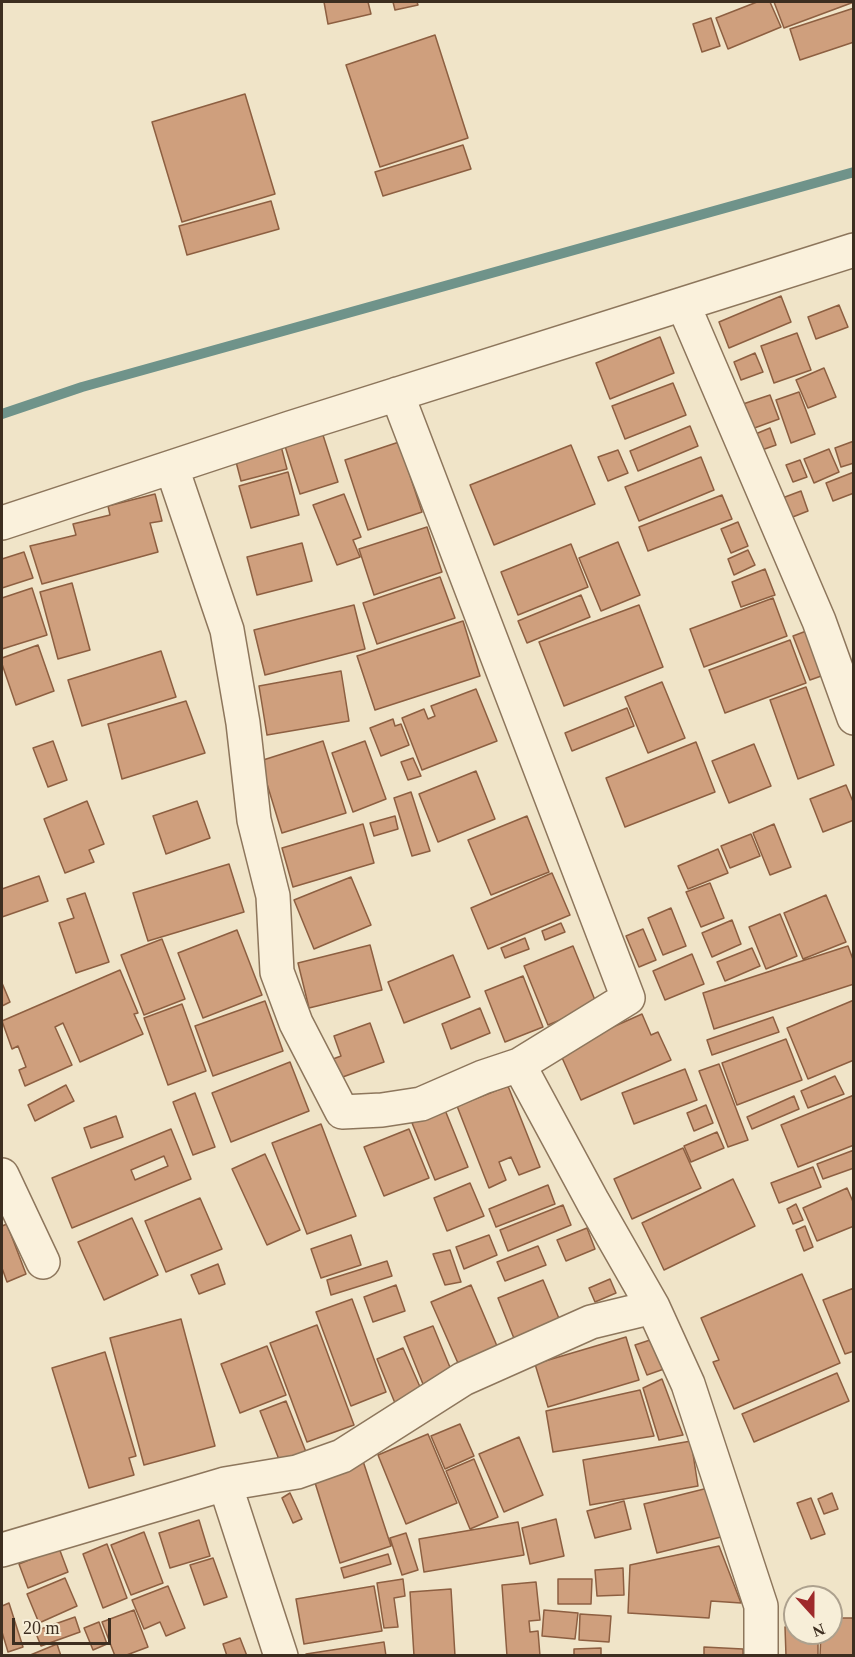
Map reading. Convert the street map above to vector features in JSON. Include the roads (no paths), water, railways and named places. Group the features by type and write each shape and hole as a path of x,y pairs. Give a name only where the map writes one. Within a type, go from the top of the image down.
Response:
{"street":[{"path":"2,523 397,394 854,250"},
{"path":"683,304 819,621 854,718"},
{"path":"172,468 227,630 243,723 254,820 273,896 277,972 296,1023 342,1112 382,1110 421,1104 483,1077 519,1065 628,998 397,394"},
{"path":"519,1065 653,1307 688,1384 761,1606 761,1656"},
{"path":"2,1174 43,1262"},
{"path":"2,1550 225,1484 297,1472 342,1456 463,1379 591,1322 653,1307"},
{"path":"225,1484 281,1656"}],"waterway":[{"path":"2,414 82,387 854,172"}]}
